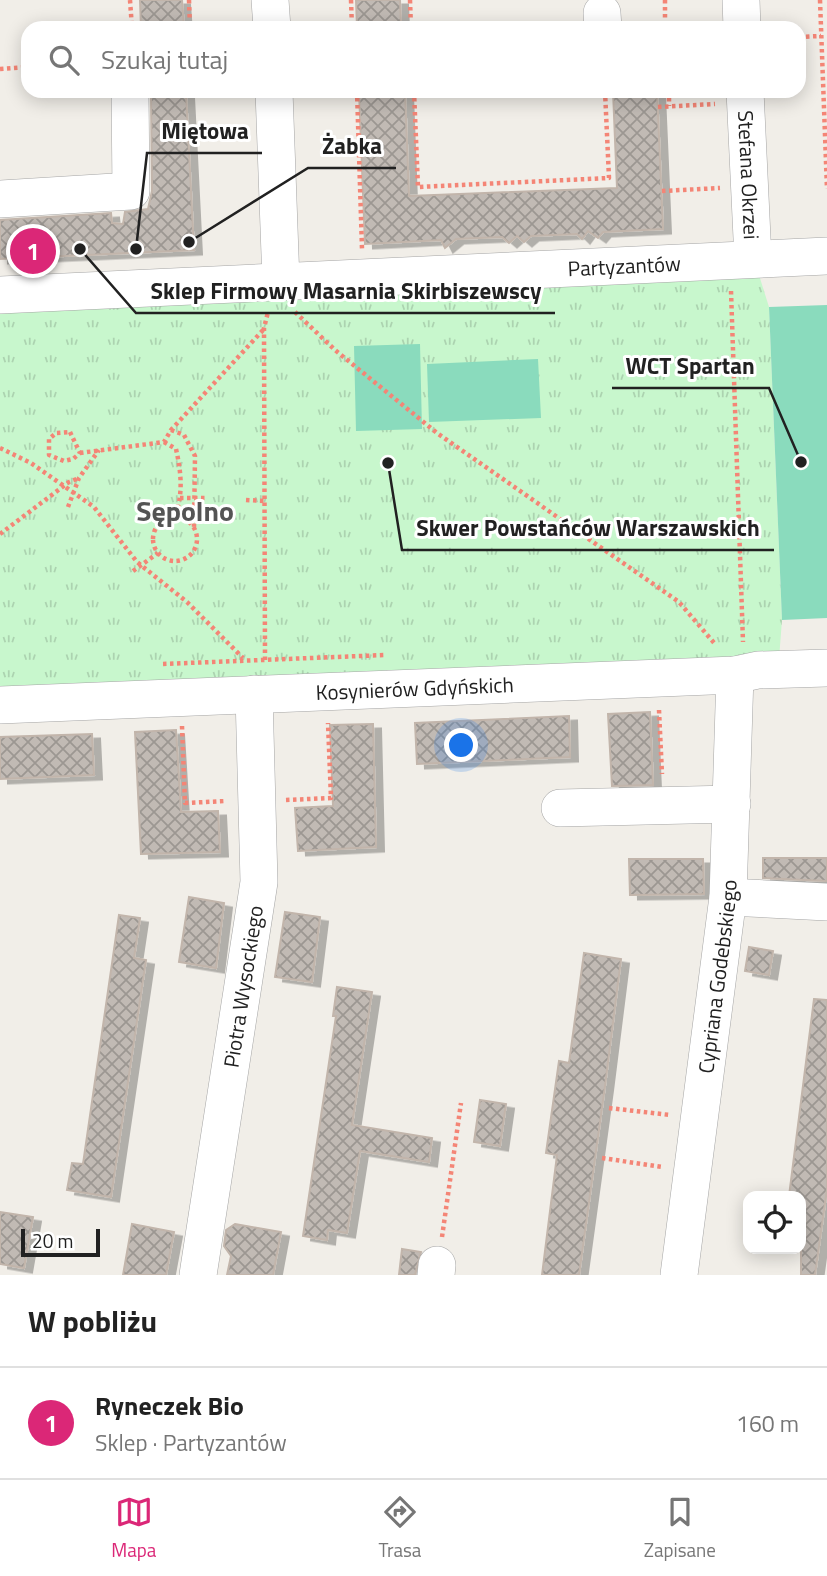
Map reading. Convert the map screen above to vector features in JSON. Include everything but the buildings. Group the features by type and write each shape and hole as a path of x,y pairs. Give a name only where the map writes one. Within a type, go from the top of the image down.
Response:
{"street":[{"path":"270,0 272,21"},
{"path":"741,0 742,21"},
{"path":"0,200 131,191 130,98"},
{"path":"274,98 288,297"},
{"name":"Stefana Okrzei","path":"733,98 753,260"},
{"name":"Partyzantów","path":"0,295 288,297 827,256"},
{"name":"Kosynierów Gdyńskich","path":"0,705 254,694 739,659 758,670 827,668"},
{"name":"Cypriana Godebskiego","path":"679,1275 728,897 739,659"},
{"name":"Piotra Wysockiego","path":"198,1275 260,882 254,694"},
{"path":"560,808 732,804"},
{"path":"728,897 827,902"}],"path":[{"path":"130,0 132,21"},
{"path":"189,0 190,21"},
{"path":"351,0 352,21"},
{"path":"410,0 411,21"},
{"path":"665,0 665,21"},
{"path":"820,0 827,189"},
{"path":"0,69 21,68"},
{"path":"357,98 363,261"},
{"path":"414,98 418,187 608,178 605,98"},
{"path":"668,98 669,106"},
{"path":"657,107 726,98"},
{"path":"662,191 726,188"},
{"path":"731,290 739,659"},
{"path":"164,442 171,430 264,328 288,297 335,350 437,433 679,602 715,644"},
{"path":"254,694 265,659 264,328"},
{"path":"171,430 184,435 195,456 195,545 184,558 167,559 158,552 153,543 154,531 160,522 174,517 187,520 194,529"},
{"path":"80,453 70,432 55,433 49,439 50,455 55,459 73,459 80,453 99,449 164,442 176,449 180,498 174,517"},
{"path":"0,447 31,463 94,507 141,565 187,602 244,659"},
{"path":"68,506 79,478 99,449"},
{"path":"0,534 69,482 79,478"},
{"path":"180,498 205,498"},
{"path":"246,500 265,501"},
{"path":"133,571 158,552"},
{"path":"659,700 664,807"},
{"path":"181,715 185,803 233,800"},
{"path":"282,800 331,798 328,715"},
{"path":"436,1270 461,1103"},
{"path":"610,1108 675,1116"},
{"path":"602,1158 667,1168"}],"green space":[{"path":"759,275 769,307 782,620 779,659 0,691 0,306"},
{"path":"827,305 827,618 782,620 769,307"},
{"path":"420,344 422,429 356,431 354,346"},
{"path":"538,359 541,418 429,422 427,364"}],"place":[{"name":"Żabka","path":"189,242"},
{"name":"Sklep Firmowy Masarnia Skirbiszewscy","path":"80,249"},
{"name":"Miętowa","path":"136,249"},
{"name":"Ryneczek Bio","path":"33,251"},
{"name":"WCT Spartan","path":"801,462"},
{"name":"Skwer Powstańców Warszawskich","path":"388,463"}],"district":[{"name":"Sępolno","path":"185,510"}]}
